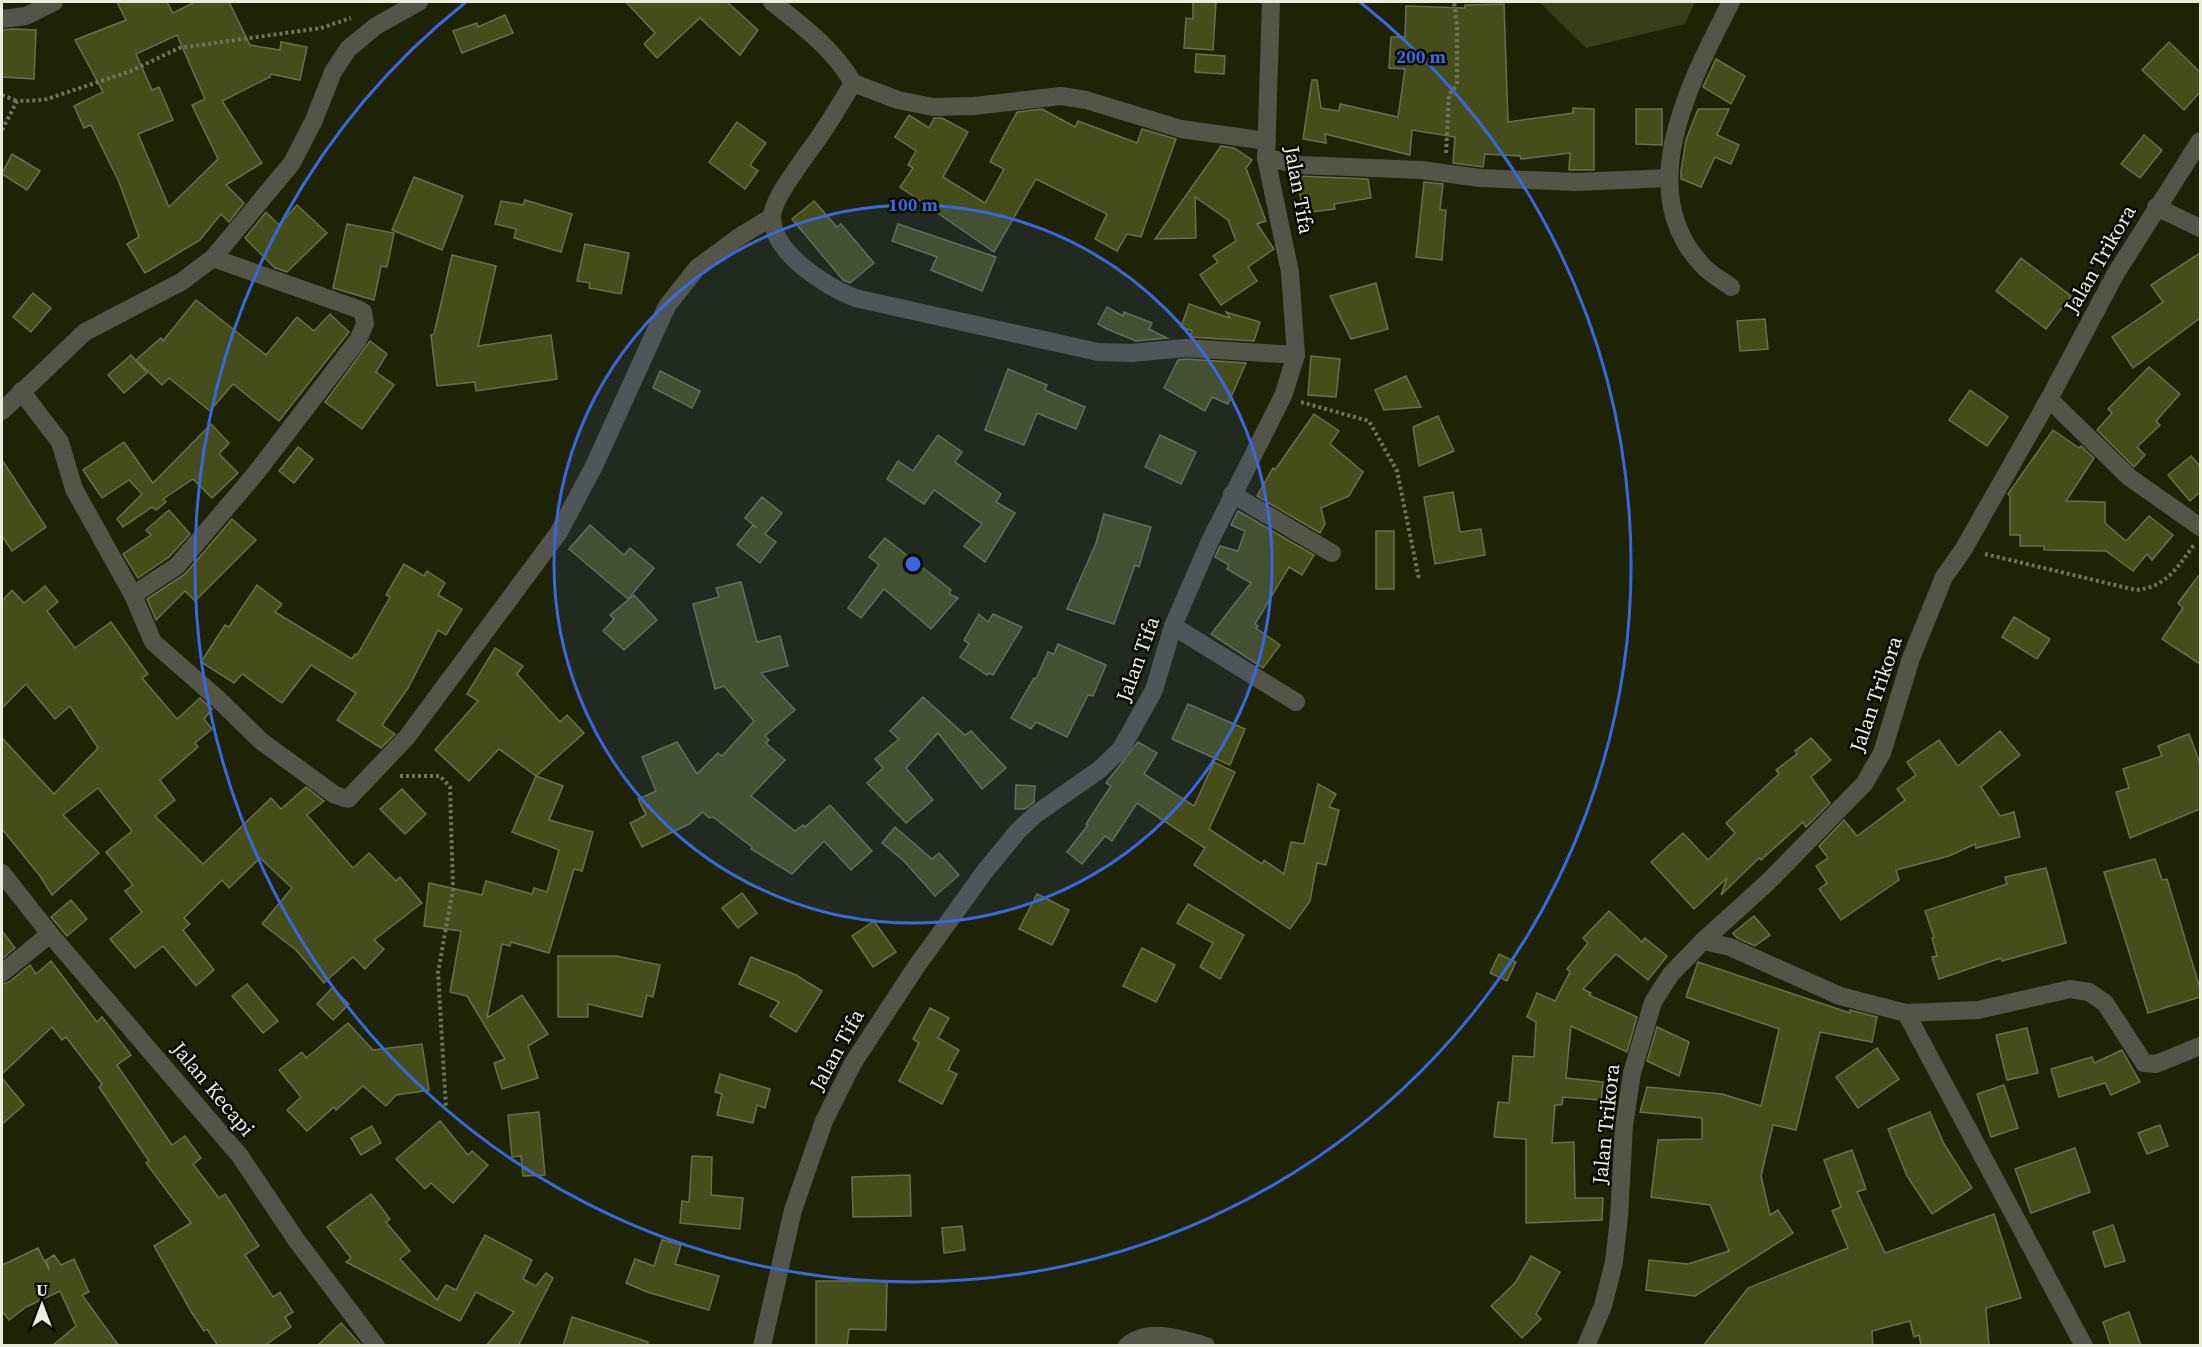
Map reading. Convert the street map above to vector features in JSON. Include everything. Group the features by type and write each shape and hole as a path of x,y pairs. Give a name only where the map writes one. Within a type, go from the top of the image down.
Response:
{"street":[{"path":"2,19 26,16 54,2"},
{"path":"2,411 85,332 181,282 213,258 292,163 314,120 333,72 348,49 376,26 419,2"},
{"path":"772,2 830,52 844,67 853,82 898,100 933,107 974,106 1061,96 1086,100 1182,129 1267,150 1301,165 1355,166 1444,175 1576,182 1669,178"},
{"name":"Jalan Tifa","path":"762,1346 793,1210 824,1121 853,1063 916,967 985,871 1018,831 1036,814 1099,770 1121,749 1154,690 1173,626 1232,494 1282,396 1296,355 1290,272 1267,150 1270,2"},
{"path":"1731,2 1702,60 1679,116 1669,178 1671,208 1682,237 1705,269 1731,286"},
{"path":"21,391 60,442 74,489 133,595 153,642 218,699 261,741 335,795 348,799 407,737 559,532 594,466 667,306 697,268 739,237 772,217 779,198 853,82"},
{"name":"Jalan Trikora","path":"1586,1346 1603,1306 1614,1262 1624,1126 1632,1073 1653,1002 1671,974 1703,941 1768,882 1864,784 1882,753 1923,625 1944,577 1964,550 2049,399 2116,273 2200,141"},
{"path":"2157,207 2200,228"},
{"path":"772,217 781,242 802,267 832,289 855,298 1098,352 1131,353 1186,348 1296,355"},
{"path":"133,595 177,566 278,444 358,340 365,324 363,312 358,309 213,258"},
{"path":"2049,399 2128,477 2200,527"},
{"path":"1232,494 1332,553"},
{"path":"1173,626 1296,702"},
{"name":"Jalan Kecapi","path":"2,873 50,934 240,1156 297,1241 376,1346"},
{"path":"2,973 50,934"},
{"path":"1703,941 1730,947 1840,996 1906,1013 1978,1010 2070,989 2089,992 2105,1003 2144,1063 2156,1064 2200,1047"},
{"path":"1906,1013 2084,1346"},
{"path":"1127,1346 1145,1337 1162,1336 1206,1346"}],"path":[{"path":"1444,175 1449,94 1457,85 1458,26 1454,2"},
{"path":"2,95 17,101 44,100 131,71 179,48 245,41 321,28 353,17"},
{"path":"2,130 17,101"},
{"path":"1282,396 1369,421 1397,471 1419,579"},
{"path":"1964,550 2026,561 2136,590 2151,588 2168,578 2200,536"},
{"path":"395,776 440,776 450,787 453,888 438,972 446,1108"}],"green space":[{"path":"1539,2 1695,2 1685,24 1586,48"}],"building":[{"path":"117,2 167,2 173,13 195,2 229,2 250,45 280,50 281,42 307,47 300,80 271,74 270,77 222,101 262,163 226,185 244,203 229,222 221,214 200,240 145,273 127,244 139,237 119,182 91,125 84,128 74,106 103,92 75,40 126,20","holes":["177,35 205,99 192,105 218,159 169,207 138,134 173,120 159,87 152,90 136,54"]},
{"path":"626,2 727,2 758,30 740,55 700,18 657,58 644,44 655,33"},
{"path":"1193,2 1216,2 1213,50 1184,48 1186,18 1193,19"},
{"path":"1504,4 1508,122 1573,113 1573,108 1594,109 1594,170 1569,170 1570,153 1521,159 1520,156 1485,154 1483,167 1453,163 1455,137 1412,130 1410,155 1325,134 1326,143 1303,139 1312,80 1317,80 1321,108 1339,111 1340,104 1398,117 1405,69 1389,68 1391,37 1405,37 1406,6 1465,8 1465,5"},
{"path":"505,15 513,33 462,53 453,31 477,23 478,27"},
{"path":"2,30 36,30 34,79 2,77"},
{"path":"2169,42 2200,72 2200,92 2184,110 2142,70"},
{"path":"1196,54 1225,56 1224,74 1195,72"},
{"path":"1716,59 1745,76 1731,104 1703,87"},
{"path":"1042,109 1075,127 1078,121 1137,143 1142,129 1176,139 1141,237 1127,234 1117,251 1095,239 1107,214 1036,179 994,252 900,187 913,168 908,165 916,151 895,137 909,115 929,128 934,118 942,118 968,132 943,177 985,203 1004,169 990,162 1017,112"},
{"path":"1636,109 1662,109 1662,145 1636,144"},
{"path":"1698,109 1729,109 1717,135 1739,145 1731,164 1715,157 1701,187 1681,179 1686,140"},
{"path":"737,122 766,143 750,165 758,171 745,189 709,162"},
{"path":"2144,135 2162,150 2140,178 2121,164"},
{"path":"1221,146 1234,148 1252,160 1246,168 1266,221 1257,224 1274,249 1248,267 1257,281 1221,305 1200,275 1218,262 1213,256 1236,241 1228,220 1195,197 1196,238 1155,239"},
{"path":"12,154 40,171 27,190 2,174"},
{"path":"1297,176 1368,179 1371,198 1334,204 1335,209 1303,213"},
{"path":"414,177 463,196 442,250 392,230"},
{"path":"1424,182 1443,184 1440,210 1446,210 1442,260 1416,257"},
{"path":"525,200 572,214 561,252 514,238 516,229 495,224 501,201 523,205"},
{"path":"814,201 837,227 841,224 874,263 850,283 843,280 792,219"},
{"path":"297,205 327,233 287,272 275,268 245,238 266,212 279,225"},
{"path":"347,224 394,233 387,267 381,266 374,300 333,288"},
{"path":"898,224 996,257 982,291 931,270 937,257 892,241"},
{"path":"585,244 629,253 621,294 589,288 590,283 577,281"},
{"path":"2200,253 2200,318 2133,368 2112,337 2163,302 2151,285"},
{"path":"452,255 496,266 478,346 551,335 557,379 476,391 475,382 437,386 431,335 434,334"},
{"path":"2021,258 2071,296 2046,329 1996,291"},
{"path":"1376,283 1388,329 1351,339 1330,296"},
{"path":"33,293 51,308 31,332 13,317"},
{"path":"196,300 266,355 297,317 314,331 330,314 349,332 279,421 233,384 210,411 169,378 162,385 136,360 161,338 163,341"},
{"path":"1189,304 1230,318 1226,312 1260,322 1254,341 1190,337 1192,331 1181,327"},
{"path":"1107,307 1123,316 1124,312 1152,323 1149,329 1167,338 1136,341 1107,329 1098,324"},
{"path":"1765,319 1768,349 1740,351 1737,321"},
{"path":"370,341 387,354 376,372 394,385 362,429 325,402"},
{"path":"131,355 147,373 124,393 108,375"},
{"path":"1311,356 1340,359 1336,397 1308,395"},
{"path":"1178,360 1246,363 1228,404 1212,397 1205,411 1164,388"},
{"path":"2149,367 2180,394 2156,421 2160,425 2137,447 2145,455 2134,467 2097,430 2112,413 2108,409"},
{"path":"1008,369 1047,385 1045,390 1085,407 1076,429 1037,413 1024,445 985,430"},
{"path":"660,371 700,391 692,408 653,388"},
{"path":"1406,376 1421,407 1384,410 1375,390"},
{"path":"1970,390 2008,417 1987,446 1949,420"},
{"path":"1314,414 1339,431 1330,444 1363,472 1349,496 1321,508 1325,524 1320,533 1257,496 1273,468 1275,470"},
{"path":"1438,416 1454,451 1419,466 1413,427"},
{"path":"211,424 229,443 219,454 238,473 212,498 193,479 163,499 166,502 156,510 152,507 123,527 117,519 142,494 129,480 102,498 83,470 124,442 153,483"},
{"path":"2053,430 2079,448 2081,446 2094,458 2066,501 2105,502 2105,523 2126,541 2149,516 2173,535 2152,560 2147,554 2133,571 2106,551 2044,550 2044,546 2020,546 2020,535 2010,535 2010,496 2008,494"},
{"path":"938,435 962,452 955,462 1001,494 996,502 1015,513 985,562 964,546 982,524 934,490 924,504 887,479 898,461 913,471"},
{"path":"1160,435 1196,452 1181,484 1145,467"},
{"path":"298,447 313,459 294,483 279,471"},
{"path":"2191,456 2200,466 2200,492 2190,501 2168,475"},
{"path":"2,460 46,527 12,551 2,536"},
{"path":"1453,492 1460,532 1481,529 1485,555 1435,564 1424,497"},
{"path":"762,497 782,513 765,534 776,542 760,563 737,545 753,525 757,528 745,518"},
{"path":"169,510 190,534 169,557 138,578 123,554 151,535 146,530"},
{"path":"1238,511 1314,555 1302,575 1289,567 1255,624 1258,626 1256,628 1280,645 1263,668 1211,634 1251,583 1227,569 1229,565 1215,557 1220,546 1238,551 1245,531 1231,525"},
{"path":"1104,514 1151,527 1139,567 1135,565 1114,624 1067,609 1096,543"},
{"path":"232,519 256,540 195,601 185,591 156,620 147,599 185,574"},
{"path":"590,525 624,555 630,548 654,568 628,599 569,549"},
{"path":"1376,531 1394,531 1394,589 1376,589"},
{"path":"885,538 951,590 949,594 958,598 931,629 884,589 861,618 848,608 879,565 869,557"},
{"path":"404,564 424,576 427,571 445,583 438,595 462,609 446,635 438,630 408,688 382,725 395,734 381,748 337,720 356,693 311,665 282,703 242,674 234,683 201,662 225,625 229,627 257,585 282,604 275,612 352,659 355,654 357,655 390,597 386,595"},
{"path":"2200,574 2200,664 2162,639 2183,608 2178,603"},
{"path":"741,582 757,642 780,636 788,666 761,673 795,710 765,736 769,740 766,743 785,760 751,796 795,831 803,825 805,827 830,805 872,851 851,870 824,841 792,874 751,849 752,847 703,812 689,824 642,847 630,823 646,815 638,799 656,791 642,757 677,742 697,774 718,753 722,756 754,721 724,686 715,689 693,604 719,597 716,588"},
{"path":"45,586 58,602 47,611 75,648 111,622 148,674 142,678 177,719 200,698 212,709 204,719 212,729 195,743 198,747 160,780 175,800 155,816 203,864 271,798 281,809 306,787 324,801 307,815 353,868 369,853 396,881 400,877 422,903 374,940 384,949 365,969 353,957 324,983 296,950 262,924 292,888 260,858 229,888 222,880 184,918 190,924 183,930 214,970 196,986 163,946 135,968 110,939 142,912 125,891 133,885 106,852 132,831 98,788 63,815 99,853 52,895 40,876 2,829 2,738 54,794 98,748 70,706 55,719 26,684 2,708 2,601 12,590 24,603"},
{"path":"634,595 657,620 624,650 603,631 614,619 610,615"},
{"path":"979,614 988,622 993,614 1022,627 993,675 989,673 987,675 960,657 969,644 964,640"},
{"path":"2014,617 2050,639 2037,659 2002,637"},
{"path":"1058,644 1106,665 1093,696 1088,695 1067,737 1036,722 1031,729 1011,718 1034,678 1036,679 1048,652 1054,654"},
{"path":"495,648 523,666 517,674 560,722 567,715 584,733 536,776 499,749 469,781 435,750 478,701 467,694"},
{"path":"923,697 965,735 971,731 1006,768 982,789 938,733 906,768 933,800 906,823 867,783 883,768 875,759 899,739 890,731"},
{"path":"1188,704 1245,729 1230,765 1172,739"},
{"path":"2000,731 2020,755 1981,787 2000,816 2014,812 2020,837 1976,848 1975,844 1949,856 1896,870 1899,880 1841,920 1819,889 1827,883 1816,866 1828,858 1819,846 1844,820 1857,836 1905,800 1897,789 1916,775 1907,762 1939,740 1958,766"},
{"path":"2189,734 2200,763 2200,809 2130,838 2116,792 2129,788 2123,769 2162,756 2158,746"},
{"path":"1811,738 1831,760 1811,777 1830,803 1806,827 1803,822 1761,860 1759,858 1721,895 1727,878 1694,909 1651,862 1683,833 1708,860 1735,833 1726,823 1779,774 1776,770 1797,754 1795,751"},
{"path":"1138,742 1157,753 1144,774 1194,806 1214,762 1235,772 1209,829 1262,864 1264,860 1284,874 1291,842 1304,844 1318,784 1336,794 1329,807 1339,810 1326,865 1317,863 1310,901 1290,929 1194,865 1205,848 1137,803 1112,841 1105,836 1082,864 1067,852 1088,825 1086,824 1111,786 1106,783"},
{"path":"536,776 563,786 549,820 593,832 582,871 574,869 549,953 511,942 510,946 502,944 487,1018 522,995 548,1034 528,1046 538,1078 502,1089 494,1063 505,1059 467,996 450,992 461,931 424,926 429,883 482,895 486,881 532,894 534,888 547,892 559,850 512,832"},
{"path":"1016,785 1035,786 1034,802 1025,809 1015,809"},
{"path":"402,789 426,814 405,834 380,809"},
{"path":"895,827 932,859 939,853 959,875 935,896 903,860 882,843"},
{"path":"2155,859 2162,880 2167,879 2200,988 2200,997 2148,1013 2104,872"},
{"path":"2046,868 2066,943 2002,961 2001,958 1939,979 1932,957 1937,956 1932,938 1934,937 1925,911 2007,884 2005,877"},
{"path":"742,893 757,913 738,928 722,908"},
{"path":"1037,894 1069,910 1052,945 1019,929"},
{"path":"71,900 87,919 67,936 51,917"},
{"path":"1188,904 1244,935 1220,979 1200,967 1213,943 1177,923"},
{"path":"1609,911 1642,942 1645,938 1667,956 1648,980 1616,954 1583,989 1591,993 1589,995 1637,1017 1627,1052 1571,1026 1566,1078 1603,1082 1601,1100 1563,1097 1562,1105 1555,1105 1552,1143 1574,1142 1575,1198 1603,1198 1602,1220 1526,1223 1526,1139 1494,1137 1498,1102 1509,1103 1513,1056 1534,1057 1536,1022 1527,1017 1537,993 1555,1001 1570,972 1567,969 1588,943 1583,938"},
{"path":"1754,916 1770,935 1755,946 1737,938 1733,933"},
{"path":"874,921 896,952 873,967 852,936"},
{"path":"2,931 15,948 2,959"},
{"path":"1142,948 1175,965 1156,1002 1123,986"},
{"path":"1499,954 1516,962 1507,981 1490,973"},
{"path":"558,956 616,956 660,965 653,997 647,995 642,1017 588,1004 588,1017 558,1017"},
{"path":"751,957 796,975 822,991 796,1032 770,1016 779,1002 739,984"},
{"path":"51,961 97,1022 102,1017 131,1055 117,1065 172,1145 185,1136 201,1158 193,1164 219,1198 225,1194 259,1246 245,1255 273,1297 280,1292 293,1312 285,1317 291,1327 264,1346 218,1346 207,1329 204,1331 192,1313 154,1246 191,1223 146,1163 149,1161 99,1087 102,1084 66,1037 62,1040 52,1027 2,1074 2,984 9,982 30,965 36,974"},
{"path":"1698,962 1850,1013 1850,1010 1877,1017 1872,1042 1820,1032 1796,1130 1773,1125 1761,1176 1770,1215 1778,1210 1793,1233 1695,1296 1646,1290 1649,1260 1688,1264 1729,1251 1710,1205 1651,1197 1658,1140 1702,1139 1702,1118 1640,1112 1647,1087 1722,1094 1761,1106 1779,1029 1686,997"},
{"path":"247,984 278,1021 263,1033 232,996"},
{"path":"332,988 349,1004 333,1020 317,1004"},
{"path":"930,1008 949,1018 938,1038 959,1050 948,1070 957,1074 942,1104 899,1081 919,1043 913,1039"},
{"path":"348,1023 373,1050 422,1044 429,1090 396,1095 386,1106 363,1086 307,1131 287,1110 301,1097 279,1070 302,1052 306,1058"},
{"path":"1657,1027 1689,1042 1679,1076 1647,1061"},
{"path":"2027,1028 2038,1073 2007,1080 1996,1035"},
{"path":"1877,1048 1899,1079 1858,1108 1836,1077"},
{"path":"2122,1050 2140,1082 2111,1095 2105,1083 2059,1097 2051,1069 2092,1057 2094,1063"},
{"path":"720,1074 770,1089 765,1108 757,1105 753,1123 717,1115 722,1094 715,1092"},
{"path":"2,1078 24,1105 2,1124"},
{"path":"2004,1085 2018,1128 1991,1137 1977,1094"},
{"path":"539,1112 545,1175 523,1176 521,1156 512,1157 508,1115"},
{"path":"1930,1112 1944,1144 1972,1188 1932,1214 1907,1176 1888,1129"},
{"path":"440,1121 468,1155 472,1151 488,1165 453,1203 431,1183 425,1189 396,1159"},
{"path":"2160,1125 2168,1146 2147,1154 2138,1133"},
{"path":"372,1126 381,1143 361,1155 351,1138"},
{"path":"2075,1148 2090,1192 2031,1213 2015,1169"},
{"path":"1852,1150 1866,1189 1857,1192 1885,1253 1994,1214 2021,1298 1986,1308 1989,1346 1921,1346 1919,1335 1914,1337 1910,1321 1872,1331 1873,1346 1703,1346 1748,1288 1848,1248 1832,1211 1841,1207 1824,1160"},
{"path":"692,1156 712,1157 711,1195 743,1198 740,1229 680,1223 682,1201 689,1202"},
{"path":"910,1175 911,1216 853,1217 852,1177"},
{"path":"371,1194 390,1219 386,1222 410,1251 400,1259 437,1300 446,1285 456,1290 485,1235 532,1260 523,1279 536,1286 546,1273 553,1278 518,1346 486,1346 514,1312 476,1292 460,1321 346,1262 351,1258 327,1227"},
{"path":"2113,1225 2125,1261 2105,1267 2093,1232"},
{"path":"962,1226 965,1250 944,1253 942,1228"},
{"path":"662,1240 681,1245 675,1264 719,1276 709,1310 647,1292 626,1283 635,1259 654,1266"},
{"path":"38,1248 49,1270 46,1260 54,1255 61,1265 74,1259 89,1292 82,1295 119,1346 52,1346 76,1326 60,1291 26,1307 9,1320 2,1311 2,1265"},
{"path":"1531,1256 1560,1272 1536,1314 1541,1319 1522,1338 1491,1306 1515,1283"},
{"path":"816,1281 887,1281 886,1330 849,1329 847,1346 816,1346"},
{"path":"2129,1312 2141,1346 2111,1346 2103,1322"},
{"path":"572,1317 648,1342 647,1346 563,1346"},
{"path":"341,1323 362,1346 317,1346"}]}
